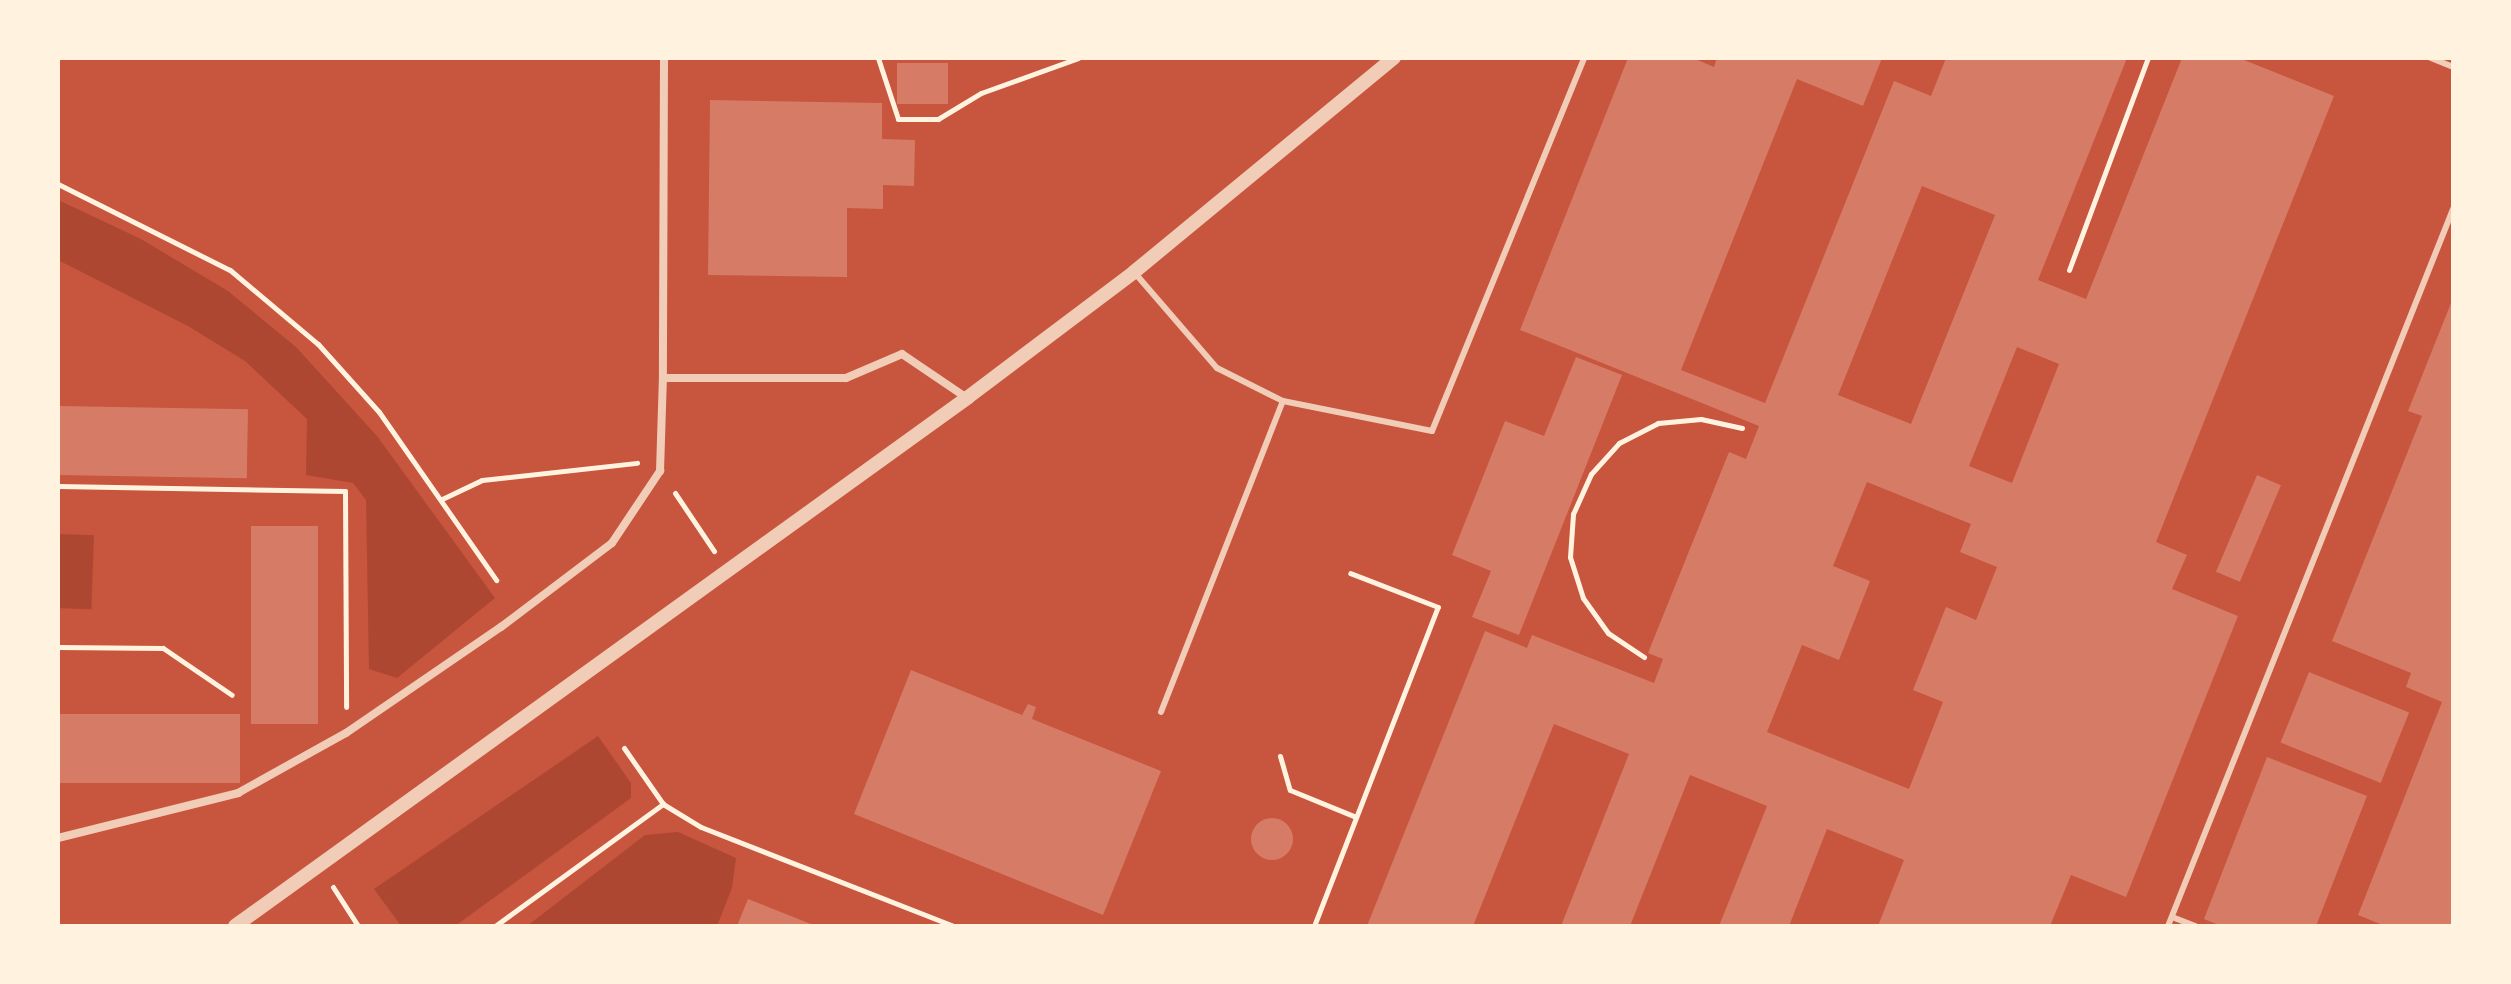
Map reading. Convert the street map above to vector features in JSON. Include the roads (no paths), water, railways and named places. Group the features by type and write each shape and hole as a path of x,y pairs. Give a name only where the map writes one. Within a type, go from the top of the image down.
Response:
{"street":[{"path":"58,838 238,793 346,733 501,627 612,543 660,471 664,58"},
{"path":"235,926 967,398 1134,272 1394,58"},
{"path":"663,378 846,378 902,354 967,398"}],"lane":[{"path":"1134,272 1217,368 1283,401 1432,431 1584,58"},
{"path":"2431,58 2453,67"},
{"path":"2168,926 2453,209"},
{"path":"1161,712 1283,401"},
{"path":"2172,917 2195,926"}]}
